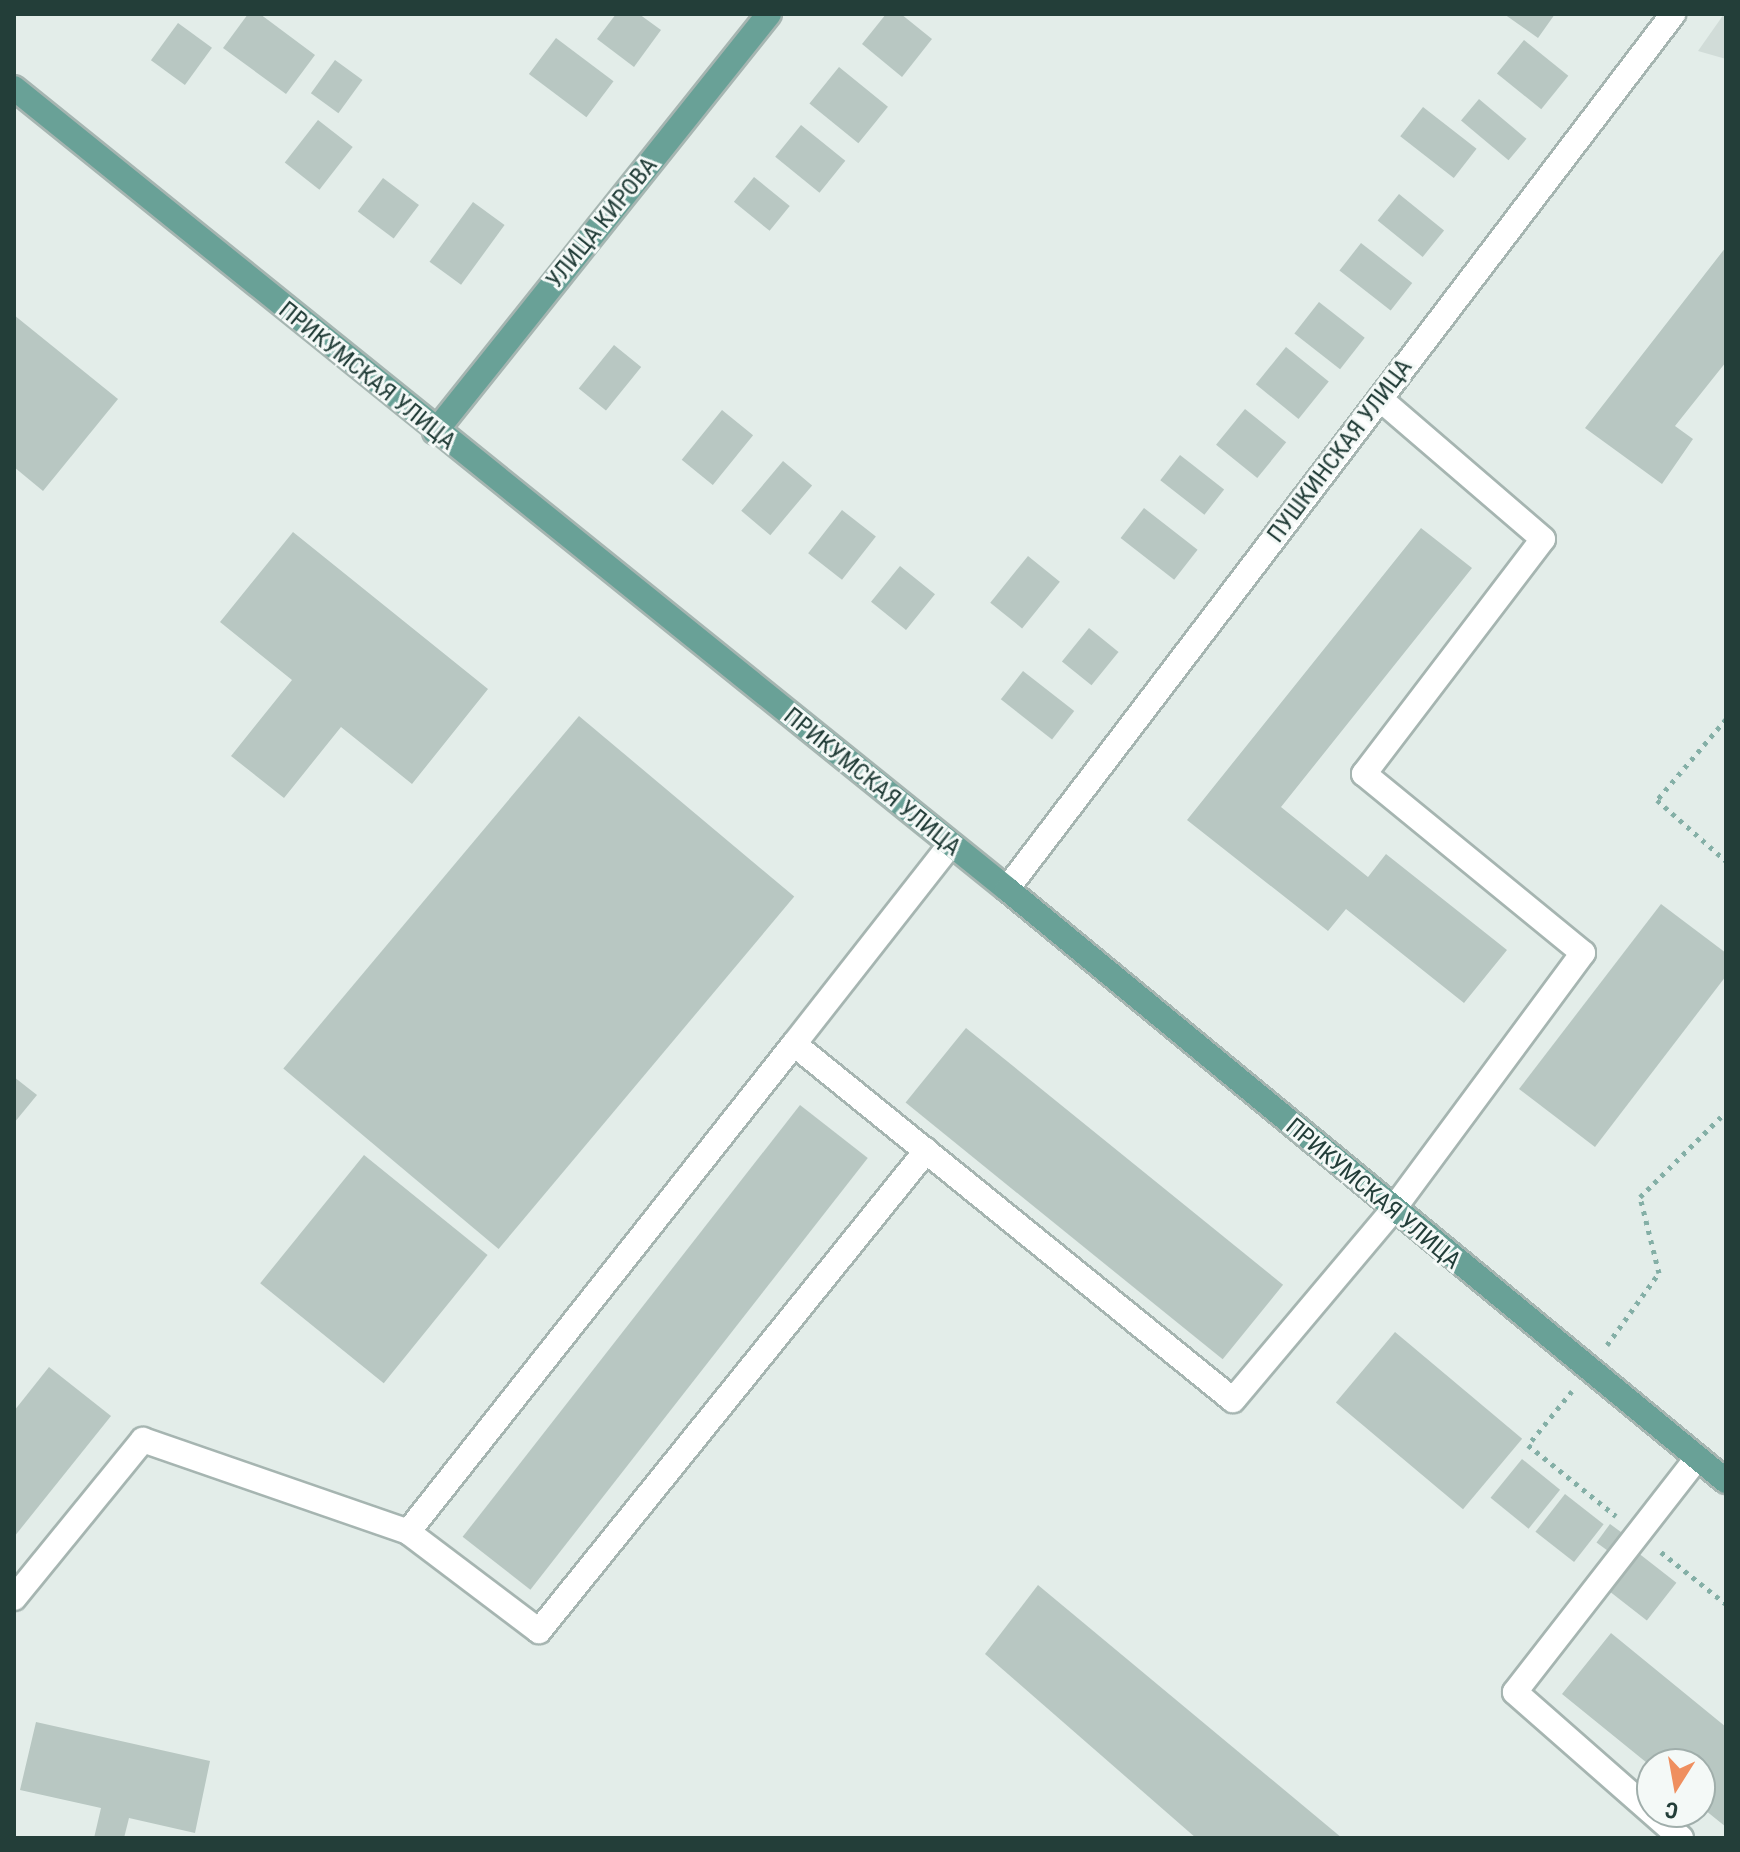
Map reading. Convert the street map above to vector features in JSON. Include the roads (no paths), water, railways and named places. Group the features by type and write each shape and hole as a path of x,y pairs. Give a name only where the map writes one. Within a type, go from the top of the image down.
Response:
{"main road":[{"name":"УЛИЦА КИРОВА","path":"435,432 769,14"},
{"name":"ПРИКУМСКАЯ УЛИЦА","path":"14,88 435,432 1007,889 1392,1211 1726,1481"}],"street":[{"name":"ПУШКИНСКАЯ УЛИЦА","path":"1007,889 1673,14"},
{"path":"794,1044 1233,1400 1392,1211 1583,953 1364,774 1543,539 1380,399"},
{"path":"408,1532 950,845"},
{"path":"14,1598 143,1440 408,1532 539,1631 926,1151"},
{"path":"1681,1838 1515,1692 1697,1458"}]}
